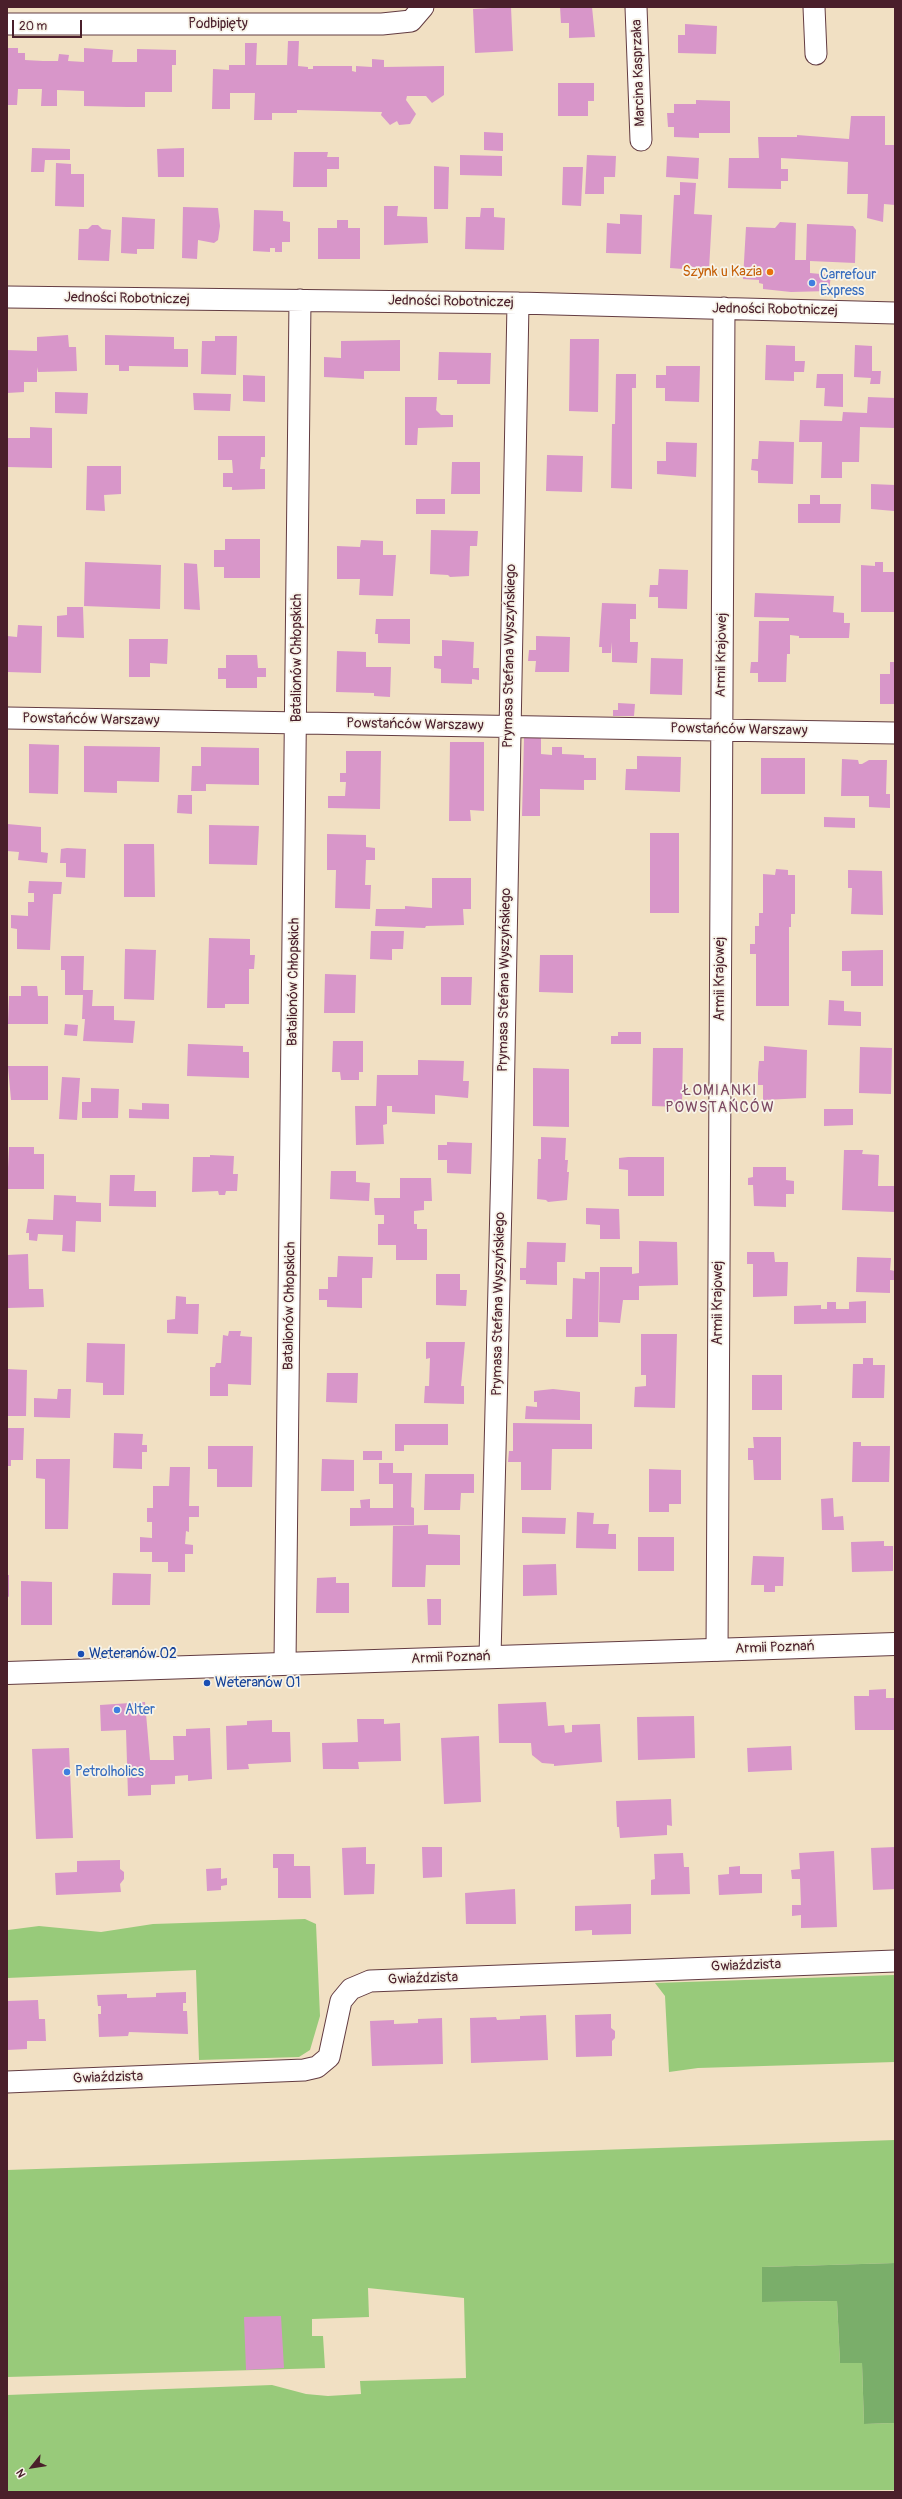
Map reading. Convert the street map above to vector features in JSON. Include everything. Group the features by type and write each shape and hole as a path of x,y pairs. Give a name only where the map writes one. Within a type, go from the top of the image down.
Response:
{"street":[{"name":"Podbipięty","path":"7,24 382,24 411,22 422,7"},
{"name":"Marcina Kasprzaka","path":"636,7 641,140"},
{"path":"814,7 816,54"},
{"name":"Jedności Robotniczej","path":"7,297 518,303 895,313"},
{"name":"Batalionów Chłopskich","path":"285,1663 297,724 300,300"},
{"name":"Prymasa Stefana Wyszyńskiego","path":"490,1657 502,1162 518,303"},
{"name":"Armii Krajowej","path":"717,1650 724,308"},
{"name":"Powstańców Warszawy","path":"7,718 895,733"},
{"name":"Armii Poznań","path":"7,1673 895,1644"},
{"name":"Gwiaździsta","path":"7,2082 304,2070 317,2066 329,2057 341,2001 351,1989 370,1981 895,1961"}],"green space":[{"path":"305,1919 316,1924 320,2016 310,2050 299,2057 199,2060 196,1970 7,1978 8,1930 39,1926 101,1932 153,1924"},
{"path":"895,1975 895,2062 698,2068 669,2072 665,1996 655,1983"},
{"path":"895,2140 895,2263 762,2267 762,2302 837,2301 840,2363 862,2363 864,2424 895,2423 895,2490 7,2492 7,2395 272,2385 306,2394 328,2396 361,2394 360,2381 466,2378 464,2298 368,2288 369,2317 312,2319 312,2336 323,2336 325,2368 7,2377 7,2170"},
{"path":"895,2263 895,2423 864,2424 862,2363 840,2363 837,2301 762,2302 762,2267"}],"building":[{"path":"511,7 513,51 475,53 473,9"},
{"path":"560,7 592,7 595,37 569,38 569,23 561,23"},
{"path":"685,24 717,26 716,54 678,53 678,35 685,35"},
{"path":"288,41 299,41 298,66 308,67 308,69 313,69 313,66 352,66 352,71 356,72 356,66 372,67 372,59 384,60 384,67 444,66 444,95 432,103 426,96 407,96 406,100 416,114 410,124 399,125 397,121 390,125 381,115 382,112 297,110 297,113 272,113 272,120 254,120 255,93 230,93 230,109 212,109 213,69 229,70 229,65 245,65 245,43 257,43 256,65 287,65"},
{"path":"7,48 18,48 18,53 25,53 25,60 58,61 59,54 69,55 68,61 84,62 84,48 113,50 112,62 137,62 137,49 176,50 176,65 172,65 172,92 145,92 145,107 127,107 84,106 84,91 57,90 57,106 41,106 42,89 18,89 17,105 7,105"},
{"path":"558,83 594,83 594,101 588,101 588,116 558,116"},
{"path":"696,100 730,101 730,133 699,133 699,138 674,137 674,127 668,127 667,113 674,113 674,104 696,104"},
{"path":"851,116 885,116 885,145 895,145 895,205 884,204 883,222 867,218 868,194 847,194 848,162 781,158 781,169 788,169 788,181 781,181 781,189 728,188 729,158 759,158 758,137 797,137 797,135 849,139"},
{"path":"484,132 503,133 503,151 484,150"},
{"path":"32,148 70,149 70,160 45,160 44,172 31,172"},
{"path":"184,148 184,177 158,177 157,149"},
{"path":"294,152 328,152 327,157 339,157 339,169 327,169 327,187 293,187"},
{"path":"460,155 502,156 502,176 460,175"},
{"path":"587,155 616,156 615,177 604,177 604,194 585,194"},
{"path":"667,156 699,158 698,179 666,177"},
{"path":"56,163 71,164 71,174 84,174 84,207 55,206"},
{"path":"434,166 449,167 448,209 434,209"},
{"path":"563,167 583,167 581,206 562,205"},
{"path":"680,182 696,183 694,214 712,215 709,270 696,269 691,266 683,269 670,268 674,195 680,195"},
{"path":"384,206 398,206 397,216 427,217 428,243 384,245"},
{"path":"183,207 218,208 220,226 218,240 214,243 198,240 197,259 182,258"},
{"path":"481,208 494,208 494,217 505,218 504,250 465,249 466,217 480,217"},
{"path":"254,210 283,211 283,221 290,222 290,242 282,242 282,252 275,252 275,248 270,248 270,252 253,251"},
{"path":"620,214 642,215 641,254 606,253 607,223 620,224"},
{"path":"122,217 155,219 154,249 137,249 137,254 121,253"},
{"path":"337,220 348,220 348,228 360,228 360,259 318,259 318,228 337,228"},
{"path":"780,222 796,223 795,260 806,260 807,224 853,226 856,230 855,263 810,261 810,273 831,275 829,291 791,292 763,289 763,284 759,283 759,280 743,279 746,227 775,228"},
{"path":"92,225 98,225 102,229 111,230 109,261 78,260 79,229 88,229"},
{"path":"68,335 69,347 76,347 77,371 38,372 37,367 37,382 24,382 24,392 7,393 7,350 37,351 37,337"},
{"path":"105,335 174,337 174,349 188,349 188,367 129,366 129,371 119,371 119,365 105,365"},
{"path":"215,336 237,336 236,375 201,374 202,341 215,341"},
{"path":"570,339 599,339 598,412 569,411"},
{"path":"400,340 400,371 364,371 364,379 324,377 324,357 341,358 341,341"},
{"path":"766,345 795,346 795,361 805,361 804,372 794,372 794,381 765,380"},
{"path":"855,345 872,346 872,371 881,371 880,384 870,384 871,378 854,377"},
{"path":"439,352 491,353 490,384 457,384 457,380 438,380"},
{"path":"666,366 700,366 699,402 665,401 665,388 656,388 656,375 666,375"},
{"path":"616,374 636,374 636,388 632,388 632,489 611,488 612,424 615,424"},
{"path":"817,374 843,374 843,407 824,406 825,388 816,388"},
{"path":"243,375 265,376 265,402 243,401"},
{"path":"55,392 88,393 87,414 55,413"},
{"path":"193,393 231,394 230,411 194,410"},
{"path":"405,397 437,397 436,410 441,415 453,415 453,427 418,428 417,445 405,445"},
{"path":"868,397 895,398 895,428 860,427 859,462 842,462 842,478 821,478 822,442 799,442 800,420 842,421 843,412 867,413"},
{"path":"30,427 52,428 52,468 7,467 7,438 30,438"},
{"path":"218,436 265,436 265,457 261,457 260,469 265,469 265,489 232,490 232,487 223,487 223,473 233,473 232,460 218,460"},
{"path":"759,441 794,442 793,484 758,483 758,471 751,470 752,459 758,459"},
{"path":"666,442 697,443 696,477 657,474 657,461 666,461"},
{"path":"547,455 583,456 582,492 546,491"},
{"path":"452,462 480,462 480,494 451,494"},
{"path":"87,466 121,466 121,494 104,495 105,511 86,510"},
{"path":"871,484 895,485 894,511 871,509"},
{"path":"810,495 820,495 820,504 841,504 840,523 798,523 798,504 810,504"},
{"path":"416,499 445,499 445,514 416,514"},
{"path":"431,530 478,531 477,546 470,546 469,576 450,577 448,575 430,574"},
{"path":"225,539 260,539 260,578 224,578 224,567 214,567 214,550 225,550"},
{"path":"361,540 383,541 383,555 396,555 393,596 359,595 360,579 337,579 337,546 360,547"},
{"path":"85,562 161,565 160,609 84,606"},
{"path":"875,562 883,562 883,572 895,572 895,612 861,612 861,565 875,566"},
{"path":"184,563 197,564 200,610 184,609"},
{"path":"659,569 688,570 687,609 658,608 658,597 649,597 650,585 658,585"},
{"path":"755,593 834,596 833,612 844,613 844,623 850,623 849,638 799,638 799,636 790,635 790,654 787,654 786,682 758,682 758,673 750,673 751,662 758,662 759,621 789,621 789,618 754,617"},
{"path":"602,603 636,604 636,619 630,619 630,642 638,642 637,663 612,662 612,642 611,653 602,653 602,647 599,647"},
{"path":"67,607 83,607 84,638 57,637 57,616 67,615"},
{"path":"376,619 410,619 410,644 378,643 378,634 375,634"},
{"path":"18,625 42,626 41,673 7,672 7,636 17,637"},
{"path":"536,636 570,637 569,672 535,672 536,661 528,661 529,650 536,650"},
{"path":"129,639 168,639 167,664 150,663 150,677 129,677"},
{"path":"442,640 474,642 473,668 479,668 479,680 472,679 472,684 441,683 441,669 434,668 434,656 442,656"},
{"path":"337,651 366,652 366,667 391,667 390,697 374,696 374,693 336,692"},
{"path":"226,655 257,655 258,668 266,668 266,677 257,677 257,688 226,688 226,679 218,679 218,668 226,668"},
{"path":"651,658 683,659 682,695 650,694"},
{"path":"890,662 895,662 895,704 880,704 880,674 890,674"},
{"path":"618,703 635,704 634,716 613,716 613,710 618,710"},
{"path":"524,738 541,738 541,754 552,755 552,747 562,747 562,754 584,755 584,758 596,758 596,780 584,780 584,790 540,789 540,816 522,816"},
{"path":"450,742 484,742 484,811 470,810 471,821 449,821"},
{"path":"29,744 59,745 58,794 29,793"},
{"path":"84,746 160,747 159,782 117,781 117,793 84,792"},
{"path":"201,747 259,748 259,785 206,784 206,791 191,791 192,766 201,766"},
{"path":"346,751 381,751 380,809 328,808 328,796 345,796 346,782 340,782 340,773 346,773"},
{"path":"637,756 681,757 680,792 625,790 626,769 637,769"},
{"path":"761,758 805,758 805,794 761,794"},
{"path":"842,759 858,760 859,764 869,760 887,760 886,794 890,794 890,808 869,807 869,796 841,796"},
{"path":"178,795 192,795 192,814 177,813"},
{"path":"824,817 855,818 855,828 824,827"},
{"path":"7,824 41,827 41,852 48,853 47,863 18,860 19,852 7,851"},
{"path":"209,825 259,826 257,865 209,864"},
{"path":"650,833 679,833 679,913 650,913"},
{"path":"327,834 366,835 366,847 375,848 375,860 366,860 365,885 371,885 370,909 335,908 336,870 327,870"},
{"path":"124,844 154,844 155,897 124,897"},
{"path":"61,849 86,849 85,878 66,877 66,863 60,863"},
{"path":"776,869 788,870 788,875 795,875 795,914 791,914 791,927 789,927 789,1006 756,1006 756,954 750,954 750,944 755,944 755,926 759,926 759,913 763,913 763,874 775,875"},
{"path":"848,870 882,871 883,915 851,914 852,888 848,888"},
{"path":"432,878 471,878 471,909 463,909 464,925 426,926 425,928 375,926 376,909 405,909 405,906 432,908"},
{"path":"29,881 62,882 61,894 53,894 50,950 17,949 17,929 11,928 11,915 28,916 28,902 34,902 34,893 28,893"},
{"path":"371,931 404,931 403,949 392,949 392,960 370,959"},
{"path":"209,938 250,939 250,955 255,955 254,969 249,969 249,1004 225,1004 225,1008 207,1008"},
{"path":"125,949 156,950 154,1000 124,999"},
{"path":"883,950 883,986 851,986 851,971 842,971 842,951"},
{"path":"540,955 573,955 573,993 539,992"},
{"path":"61,956 84,956 83,990 93,990 92,1006 114,1006 114,1020 135,1021 133,1043 83,1041 85,1019 82,1019 83,995 65,995 65,970 61,970"},
{"path":"325,974 356,975 355,1013 324,1013"},
{"path":"441,977 472,977 471,1005 441,1005"},
{"path":"21,986 37,986 38,996 48,996 48,1024 8,1024 9,996 21,996"},
{"path":"829,1000 844,1001 844,1011 861,1012 861,1026 828,1025"},
{"path":"65,1024 78,1025 77,1036 64,1035"},
{"path":"618,1032 641,1032 641,1044 611,1044 611,1036 618,1036"},
{"path":"333,1041 363,1041 363,1072 359,1072 359,1080 341,1080 340,1072 332,1072"},
{"path":"188,1044 243,1046 243,1052 249,1052 249,1078 187,1076"},
{"path":"764,1046 807,1050 806,1098 763,1100 763,1085 758,1085 758,1073 759,1061 764,1061"},
{"path":"860,1047 892,1048 891,1094 859,1093"},
{"path":"653,1048 683,1048 682,1107 652,1106"},
{"path":"418,1060 464,1061 463,1081 469,1081 468,1098 435,1095 435,1114 392,1112 392,1106 387,1106 387,1124 383,1125 384,1144 356,1145 355,1106 376,1106 377,1075 418,1075"},
{"path":"8,1066 48,1066 48,1100 11,1100"},
{"path":"533,1068 569,1069 569,1127 533,1126"},
{"path":"62,1077 80,1078 77,1120 59,1119"},
{"path":"91,1088 119,1089 118,1118 82,1118 82,1102 91,1102"},
{"path":"142,1103 169,1104 169,1119 129,1118 129,1109 142,1110"},
{"path":"824,1109 853,1109 853,1125 824,1126"},
{"path":"541,1137 566,1138 565,1160 568,1160 567,1172 569,1172 567,1200 548,1202 546,1200 537,1199 538,1159 541,1159"},
{"path":"447,1142 472,1143 471,1174 447,1173 447,1160 438,1160 438,1145 447,1145"},
{"path":"9,1147 34,1147 34,1154 44,1154 44,1189 7,1189"},
{"path":"844,1150 863,1150 862,1154 879,1155 878,1186 895,1186 895,1212 842,1210"},
{"path":"210,1155 234,1156 233,1174 238,1174 237,1191 226,1191 225,1195 219,1195 218,1191 192,1192 193,1157 210,1157"},
{"path":"664,1157 664,1196 628,1196 628,1170 619,1169 619,1158"},
{"path":"753,1167 786,1167 786,1180 794,1181 794,1194 786,1194 786,1207 754,1206 753,1185 748,1185 748,1178 753,1177"},
{"path":"331,1171 356,1171 356,1182 370,1183 369,1201 330,1199"},
{"path":"110,1175 135,1175 134,1191 156,1191 156,1207 109,1206"},
{"path":"400,1178 431,1178 432,1201 424,1201 424,1210 414,1211 414,1224 417,1224 417,1229 427,1229 427,1260 396,1260 396,1245 378,1245 378,1224 384,1224 384,1215 375,1215 374,1198 400,1198"},
{"path":"54,1195 76,1196 76,1202 101,1203 101,1222 76,1221 75,1252 62,1251 63,1235 38,1234 37,1241 29,1240 29,1233 26,1233 28,1219 53,1220"},
{"path":"586,1208 619,1209 620,1239 600,1239 600,1225 586,1224"},
{"path":"639,1241 677,1242 678,1285 639,1286 639,1300 623,1300 620,1323 599,1322 600,1267 632,1267 632,1274 639,1273"},
{"path":"527,1242 566,1243 565,1262 557,1262 557,1285 526,1284 526,1280 520,1280 520,1268 526,1268"},
{"path":"747,1252 774,1252 775,1262 788,1262 787,1296 753,1297 753,1264 747,1264"},
{"path":"28,1254 29,1289 43,1289 44,1307 7,1308 7,1255"},
{"path":"338,1256 373,1257 372,1278 362,1278 362,1308 327,1307 327,1300 319,1300 319,1289 328,1289 328,1277 337,1277"},
{"path":"857,1257 891,1258 890,1270 895,1271 895,1280 890,1280 890,1293 856,1292"},
{"path":"585,1272 599,1272 598,1337 566,1337 566,1319 572,1319 573,1278 585,1279"},
{"path":"436,1274 460,1274 460,1290 467,1290 466,1306 436,1305"},
{"path":"176,1296 186,1297 186,1304 199,1304 198,1334 167,1333 167,1320 175,1319"},
{"path":"866,1301 866,1323 794,1324 794,1306 821,1305 821,1309 827,1309 827,1302 836,1302 836,1309 849,1309 849,1302"},
{"path":"229,1331 241,1331 240,1336 252,1337 251,1385 228,1384 228,1396 210,1396 210,1367 215,1367 216,1363 221,1363 223,1335 228,1336"},
{"path":"641,1334 677,1334 675,1408 634,1407 635,1387 646,1386 646,1375 641,1375"},
{"path":"426,1342 465,1342 461,1386 464,1386 464,1404 424,1403 425,1386 429,1386 430,1358 426,1359"},
{"path":"87,1343 125,1344 124,1395 103,1395 103,1383 86,1382"},
{"path":"863,1358 873,1358 873,1365 885,1365 884,1398 852,1398 853,1364 863,1364"},
{"path":"7,1369 27,1370 26,1416 7,1416"},
{"path":"327,1373 358,1373 357,1403 326,1402"},
{"path":"752,1375 782,1375 782,1410 752,1410"},
{"path":"58,1389 71,1389 70,1418 34,1417 34,1398 57,1399"},
{"path":"553,1389 580,1392 580,1420 525,1419 526,1406 537,1407 537,1402 534,1402 534,1391"},
{"path":"513,1423 592,1424 592,1449 552,1449 551,1490 521,1490 521,1462 508,1462 509,1451 513,1451"},
{"path":"395,1424 448,1424 448,1445 404,1445 404,1451 395,1451"},
{"path":"7,1428 24,1428 23,1460 11,1460 11,1466 7,1466"},
{"path":"114,1433 143,1434 142,1445 147,1445 147,1452 142,1452 142,1469 113,1468"},
{"path":"753,1437 781,1437 781,1480 754,1480 753,1460 748,1460 748,1448 754,1448"},
{"path":"853,1442 861,1442 861,1446 890,1446 889,1482 852,1482"},
{"path":"208,1446 253,1446 252,1487 217,1487 217,1469 208,1469"},
{"path":"363,1451 382,1451 382,1460 363,1460"},
{"path":"36,1459 70,1459 68,1529 45,1529 45,1479 36,1478"},
{"path":"322,1459 354,1460 354,1491 321,1491"},
{"path":"379,1463 393,1463 393,1473 412,1473 411,1507 414,1508 414,1525 350,1526 350,1508 361,1508 360,1500 370,1499 370,1508 393,1508 393,1484 379,1484"},
{"path":"170,1467 190,1467 189,1506 199,1506 199,1517 189,1517 189,1532 186,1531 185,1544 193,1545 193,1554 185,1554 185,1572 168,1572 168,1562 152,1562 152,1552 140,1552 140,1537 152,1538 152,1522 147,1522 147,1508 153,1508 153,1486 169,1486"},
{"path":"649,1469 681,1470 681,1504 669,1504 669,1512 649,1512"},
{"path":"425,1474 474,1474 474,1493 461,1493 460,1510 424,1510"},
{"path":"833,1498 834,1517 843,1516 844,1530 822,1530 821,1499"},
{"path":"577,1512 594,1513 593,1524 609,1524 608,1534 616,1534 616,1549 576,1548"},
{"path":"522,1517 566,1518 565,1534 522,1533"},
{"path":"428,1525 428,1534 460,1535 460,1565 426,1565 425,1587 392,1587 393,1526"},
{"path":"638,1537 674,1537 674,1571 638,1571"},
{"path":"884,1541 884,1546 893,1546 893,1571 852,1572 851,1542"},
{"path":"753,1556 784,1557 783,1586 775,1586 775,1592 764,1592 764,1585 751,1585"},
{"path":"556,1564 557,1595 523,1596 523,1565"},
{"path":"113,1573 151,1574 150,1605 112,1605"},
{"path":"7,1575 9,1575 9,1597 7,1596"},
{"path":"336,1577 336,1583 349,1583 349,1613 316,1613 317,1578"},
{"path":"21,1581 52,1582 52,1625 21,1625"},
{"path":"427,1599 441,1599 441,1625 428,1625"},
{"path":"886,1689 886,1698 895,1698 895,1730 855,1730 854,1696 869,1696 869,1690"},
{"path":"145,1702 150,1760 174,1760 173,1736 186,1736 186,1729 210,1728 212,1779 188,1781 188,1775 175,1776 175,1784 151,1785 151,1795 128,1796 126,1730 101,1731 100,1705"},
{"path":"546,1702 548,1726 564,1725 565,1733 572,1732 572,1725 600,1724 602,1762 554,1766 554,1764 542,1763 532,1755 531,1743 499,1743 498,1704"},
{"path":"694,1716 695,1758 638,1760 637,1717"},
{"path":"357,1719 384,1719 384,1724 400,1723 401,1761 358,1762 359,1769 323,1769 322,1743 358,1742"},
{"path":"272,1720 272,1732 290,1732 291,1762 248,1764 249,1769 227,1770 226,1726 247,1725 247,1721"},
{"path":"479,1736 481,1802 444,1804 441,1738"},
{"path":"791,1746 792,1770 748,1772 747,1748"},
{"path":"69,1748 73,1838 36,1839 32,1749"},
{"path":"671,1799 672,1826 667,1825 667,1835 620,1838 619,1827 617,1827 616,1801"},
{"path":"366,1847 366,1864 375,1864 374,1894 344,1895 342,1848"},
{"path":"422,1847 442,1847 442,1877 423,1878"},
{"path":"895,1847 895,1889 873,1890 871,1848"},
{"path":"834,1851 837,1927 801,1928 801,1915 792,1916 792,1905 801,1905 800,1879 792,1879 791,1870 800,1869 799,1853"},
{"path":"683,1853 684,1867 689,1867 690,1894 651,1895 651,1880 655,1879 654,1854"},
{"path":"273,1854 294,1854 294,1866 310,1866 311,1898 278,1898 278,1868 273,1868"},
{"path":"120,1860 120,1869 124,1872 124,1879 120,1884 121,1892 56,1895 55,1873 77,1872 77,1861"},
{"path":"740,1866 740,1874 762,1874 762,1893 719,1895 718,1875 729,1874 729,1867"},
{"path":"221,1868 221,1879 227,1878 227,1885 221,1886 221,1890 207,1891 206,1869"},
{"path":"515,1889 516,1924 466,1924 465,1893"},
{"path":"631,1904 631,1934 592,1935 592,1930 575,1931 575,1906"},
{"path":"186,1992 186,2003 183,2003 183,2011 187,2011 188,2034 129,2032 128,2036 99,2037 98,2014 101,2014 101,2006 98,2006 97,1995 127,1994 127,1998 156,1997 156,1993"},
{"path":"38,2000 39,2019 45,2019 46,2041 27,2041 27,2049 7,2050 7,2001"},
{"path":"611,2014 611,2028 615,2031 615,2038 612,2041 612,2056 576,2057 575,2015"},
{"path":"546,2015 548,2060 471,2063 470,2018 496,2017 497,2020 520,2019 520,2016"},
{"path":"442,2018 443,2064 372,2066 370,2021 394,2020 394,2024 418,2023 418,2019"},
{"path":"281,2316 284,2368 246,2370 244,2317"}],"place":[{"name":"Szynk u Kazia","path":"770,272"},
{"name":"Carrefour Express","path":"812,283"},
{"name":"Weteranów 02","path":"81,1654"},
{"name":"Weteranów 01","path":"207,1683"},
{"name":"Alter","path":"117,1710"},
{"name":"Petrolholics","path":"67,1772"}],"district":[{"name":"ŁOMIANKI POWSTAŃCÓW","path":"720,1100"}]}
